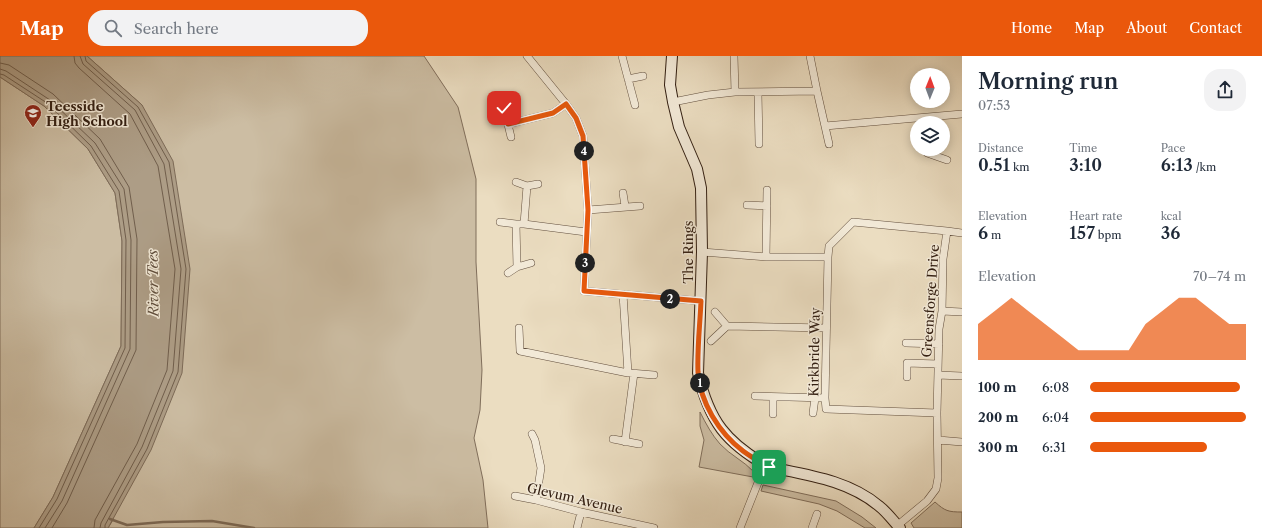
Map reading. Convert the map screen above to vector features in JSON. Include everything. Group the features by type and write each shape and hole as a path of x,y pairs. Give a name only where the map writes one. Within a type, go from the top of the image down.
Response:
{"street":[{"path":"527,56 576,118 583,136 588,210 584,291 701,301"},
{"path":"622,56 635,105"},
{"name":"The Rings","path":"672,56 670,85 673,102 679,127 697,169 701,188 702,252 698,373 710,412 718,425 732,441 743,451 765,465 826,479 846,486 862,494 879,506 899,527"},
{"path":"734,56 735,92"},
{"path":"810,56 829,144"},
{"path":"628,80 643,76"},
{"path":"673,102 708,95 735,92 758,93 817,91"},
{"path":"758,93 759,144"},
{"path":"508,124 553,113 566,104"},
{"path":"504,108 511,137"},
{"path":"950,116 962,114"},
{"path":"825,126 910,122"},
{"path":"933,156 947,160"},
{"path":"516,182 527,186 538,184"},
{"path":"524,224 527,186"},
{"path":"766,257 767,190"},
{"path":"623,193 625,206"},
{"path":"747,205 767,206"},
{"path":"588,210 640,206"},
{"path":"500,222 586,232"},
{"name":"Greensforge Drive","path":"828,257 829,246 853,222 947,231 942,259 942,311 938,329 938,478 936,488 927,501 899,527"},
{"path":"516,224 516,267"},
{"path":"947,231 962,233"},
{"path":"702,252 766,257 828,257"},
{"name":"Kirkbride Way","path":"828,257 826,409 937,413"},
{"path":"508,273 516,267 531,263"},
{"path":"623,294 631,373 626,442"},
{"path":"942,311 962,312"},
{"path":"715,312 727,326"},
{"path":"711,341 727,326 826,328"},
{"path":"519,328 520,351 631,373 654,375"},
{"path":"906,343 939,344"},
{"path":"907,377 907,363 938,364"},
{"path":"938,375 962,376"},
{"path":"755,396 825,398"},
{"path":"773,397 773,414"},
{"path":"813,413 815,398"},
{"path":"532,434 535,440 541,468 536,500"},
{"path":"613,439 639,444"},
{"path":"938,440 962,442"},
{"path":"740,528 765,465"},
{"name":"Glevum Avenue","path":"515,496 642,527 654,528"},
{"path":"577,528 581,512"},
{"path":"812,528 817,514"}],"shaded area":[{"path":"87,56 424,56 458,107 476,179 476,262 482,370 480,410 474,438 483,480 488,528 108,528 113,520 142,105"},
{"path":"0,77 44,106 88,149 115,193 122,241 121,346 53,497 34,528 0,528"},
{"path":"700,412 717,441 754,472 753,477 699,467 704,440 700,426"},
{"path":"763,485 836,501 862,517 876,528 865,528 837,511 819,504 761,491"},
{"path":"935,502 947,510 962,512 962,528 914,528 911,523"}],"water":[{"name":"River Tees","path":"0,56 87,56 142,105 173,161 190,269 182,373 151,450 108,528 34,528 53,497 121,346 122,241 115,193 88,149 44,106 0,77"}],"waterway":[{"path":"110,519 127,525 163,522 212,521 254,528"}],"place":[{"name":"Teesside High School","path":"33,128"}],"route":[{"path":"504,108 508,124 553,113 566,104 576,118 583,136 588,210 584,291 701,301 698,373 710,412 718,425 732,441 743,451 769,467"}]}
